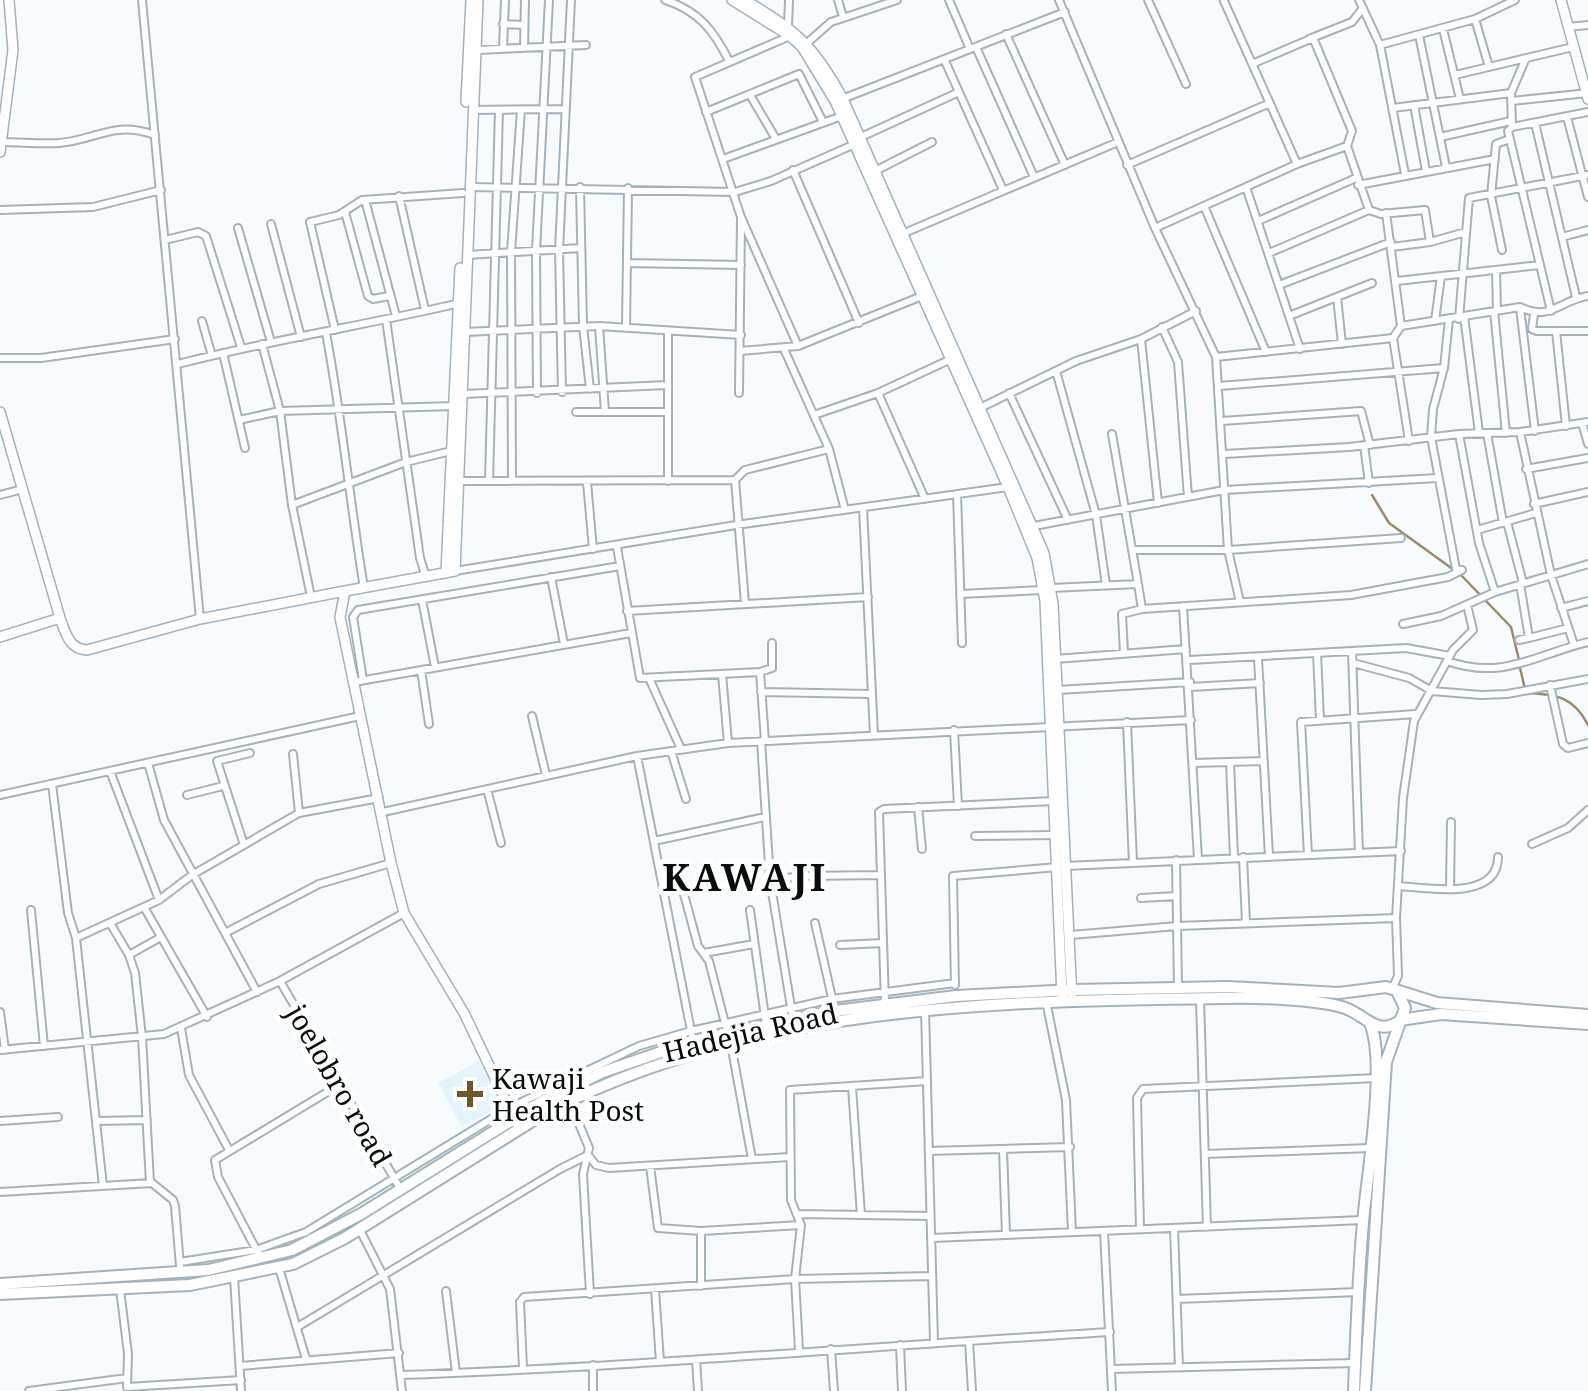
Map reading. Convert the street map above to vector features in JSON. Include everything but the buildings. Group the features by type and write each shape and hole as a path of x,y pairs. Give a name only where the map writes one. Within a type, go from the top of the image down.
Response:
{"main road":[{"name":"Hadejia Road","path":"0,1284 183,1269 310,1242 401,1190 511,1114 692,1036 1178,988 1340,993 1372,990"},
{"path":"1365,1391 1385,1072 1388,1049 1404,1008 1394,989"},
{"path":"1354,1391 1363,1220 1376,1078 1376,1042 1364,999 1372,990 1394,989 1437,1003 1588,1015"},
{"name":"Hadejia Road","path":"0,1294 190,1285 278,1268 360,1230 570,1100 728,1033 834,1005 956,996 1226,998 1334,1005 1367,1019"},
{"path":"1367,1019 1384,1028 1399,1021 1441,1014 1588,1024"},
{"path":"183,1269 190,1285"}],"street":[{"path":"10,0 14,50 1,147 63,143 109,130 139,129 155,135"},
{"path":"142,0 200,620"},
{"path":"450,572 451,451 466,255 474,0"},
{"path":"450,572 465,332 462,302 474,0"},
{"path":"503,48 504,0"},
{"path":"524,48 525,0"},
{"path":"537,393 536,251 548,0"},
{"path":"562,392 558,250 571,0"},
{"path":"666,0 710,27 729,61"},
{"path":"732,0 789,31 820,58 902,234 949,360 1008,486 1048,589 1067,996"},
{"path":"745,0 756,3 789,31 839,100 842,116 858,140 922,296 1034,526 1048,589 1058,690 1055,801 1056,835 1071,935 1067,996"},
{"path":"789,0 789,31"},
{"path":"838,0 843,17"},
{"path":"807,43 843,17 876,3 896,0"},
{"path":"949,0 1034,177"},
{"path":"1059,0 1154,228 1216,357 1228,550 1240,602"},
{"path":"1148,0 1186,84"},
{"path":"1225,0 1297,164"},
{"path":"1380,46 1475,19 1514,0"},
{"path":"1393,108 1460,99 1587,95 1582,61 1572,47 1561,0"},
{"path":"1252,64 1348,24 1361,4"},
{"path":"1361,4 1380,46 1405,174"},
{"path":"839,100 1065,12"},
{"path":"1475,19 1490,67"},
{"path":"503,24 524,26"},
{"path":"1568,27 1588,25"},
{"path":"1443,29 1460,99"},
{"path":"789,31 696,77 741,217 798,346"},
{"path":"1006,34 1065,165"},
{"path":"1420,35 1446,168"},
{"path":"1308,40 1317,44 1352,130 1347,146 1369,210"},
{"path":"475,50 586,45"},
{"path":"1455,75 1572,47"},
{"path":"1526,58 1511,97 1508,131 1551,311"},
{"path":"945,61 1002,190"},
{"path":"706,112 798,74 823,122"},
{"path":"364,588 331,331 309,227 313,220 345,212 365,200 496,187 735,192 758,186 960,92"},
{"path":"750,95 776,139"},
{"path":"1128,165 1270,102"},
{"path":"1414,105 1426,171"},
{"path":"472,110 565,109"},
{"path":"489,481 499,110"},
{"path":"512,481 511,252 521,110"},
{"path":"1440,137 1588,112"},
{"path":"723,159 842,116"},
{"path":"1566,117 1588,197"},
{"path":"1535,123 1576,298"},
{"path":"1502,250 1490,196 1497,142 1510,139"},
{"path":"874,171 932,142"},
{"path":"902,234 1118,142"},
{"path":"1154,228 1347,146"},
{"path":"1258,221 1357,182 1494,159"},
{"path":"793,170 860,323"},
{"path":"1529,638 1522,584 1483,433 1462,318 1470,198 1585,176"},
{"path":"1246,186 1300,348"},
{"path":"580,187 590,389"},
{"path":"626,328 628,188"},
{"path":"0,210 94,207 161,190"},
{"path":"399,196 425,310"},
{"path":"365,200 396,316"},
{"path":"1204,206 1266,352"},
{"path":"1269,253 1369,210 1424,210 1430,242"},
{"path":"345,212 368,296 388,296"},
{"path":"1386,213 1401,326 1393,338 1408,441"},
{"path":"739,393 741,217"},
{"path":"271,224 301,337"},
{"path":"238,228 280,411 292,506 311,597"},
{"path":"1562,237 1588,230"},
{"path":"166,240 198,232 206,236 241,347"},
{"path":"1279,285 1392,245 1430,242 1466,232"},
{"path":"466,255 582,248"},
{"path":"627,263 741,265"},
{"path":"1396,281 1538,266"},
{"path":"1496,270 1495,311 1506,433"},
{"path":"1435,321 1442,276"},
{"path":"1290,316 1372,283"},
{"path":"740,350 798,346 922,296"},
{"path":"1401,326 1520,307 1534,314 1588,296"},
{"path":"1337,297 1342,344"},
{"path":"178,364 241,347 462,302"},
{"path":"1520,307 1536,431"},
{"path":"979,408 1056,371 1141,339 1196,311"},
{"path":"1534,314 1532,329 1588,331 1588,342"},
{"path":"386,318 426,577"},
{"path":"1124,653 1122,614 1142,609 1394,589 1448,577 1459,570 1437,478 1432,438 1434,401 1444,368 1449,318"},
{"path":"202,321 212,356"},
{"path":"465,332 600,326 741,335"},
{"path":"600,326 605,412"},
{"path":"1162,327 1178,362 1188,497"},
{"path":"1556,331 1566,426"},
{"path":"668,332 668,481"},
{"path":"1216,357 1393,338"},
{"path":"0,358 41,358 176,339"},
{"path":"1141,339 1158,503"},
{"path":"784,349 829,448 845,510"},
{"path":"223,353 245,448"},
{"path":"814,415 878,393 949,360"},
{"path":"1219,386 1444,368"},
{"path":"1056,371 1096,515 1106,586"},
{"path":"462,394 668,385"},
{"path":"878,393 926,499"},
{"path":"1009,393 1068,520"},
{"path":"239,420 280,411 454,406"},
{"path":"1222,421 1361,411 1368,445 1368,483"},
{"path":"0,412 60,618 77,650 200,620 450,572 736,524 1008,486"},
{"path":"576,412 668,412"},
{"path":"1224,454 1536,431 1585,423 1588,444"},
{"path":"1520,432 1536,513 1574,646"},
{"path":"1112,434 1142,609"},
{"path":"1458,434 1477,530 1495,592"},
{"path":"458,481 735,480 746,470 829,448"},
{"path":"292,506 406,462 451,451"},
{"path":"1526,469 1588,458"},
{"path":"1034,526 1224,490 1437,478"},
{"path":"735,480 745,603"},
{"path":"587,482 593,549"},
{"path":"0,495 23,489"},
{"path":"1534,504 1588,492"},
{"path":"957,494 962,643"},
{"path":"864,508 874,735"},
{"path":"1477,530 1536,513"},
{"path":"1132,550 1228,550 1400,538"},
{"path":"617,547 638,676 760,672 772,668 772,643"},
{"path":"1402,624 1441,616 1495,592 1588,564"},
{"path":"522,1130 464,1012 404,913 360,716 354,613 620,566"},
{"path":"551,578 564,644"},
{"path":"960,594 1138,584"},
{"path":"346,592 340,617 358,681"},
{"path":"627,611 868,596"},
{"path":"422,600 435,667"},
{"path":"1561,608 1588,601"},
{"path":"1394,989 1398,976 1396,918 1403,798 1416,714 1449,659 1472,630 1467,605"},
{"path":"1184,606 1198,859"},
{"path":"0,637 60,618"},
{"path":"1519,640 1568,628"},
{"path":"358,681 631,632"},
{"path":"1188,660 1406,648 1494,670 1588,642"},
{"path":"1055,659 1186,649"},
{"path":"1352,652 1359,853"},
{"path":"1317,653 1320,720"},
{"path":"1258,658 1269,856"},
{"path":"1353,662 1409,678 1432,690 1481,696 1529,689 1551,691 1588,678"},
{"path":"421,670 430,724"},
{"path":"760,672 770,880 792,1014"},
{"path":"722,674 728,743"},
{"path":"649,678 681,749"},
{"path":"1058,690 1260,683"},
{"path":"1551,691 1566,748 1588,743"},
{"path":"761,692 872,694"},
{"path":"1308,855 1300,726 1304,721 1416,714"},
{"path":"0,795 360,716"},
{"path":"532,716 546,776"},
{"path":"383,812 637,756 728,743 1192,720"},
{"path":"1127,722 1134,863"},
{"path":"954,730 958,806"},
{"path":"671,751 686,799"},
{"path":"244,845 218,761 250,753"},
{"path":"293,754 298,813"},
{"path":"637,756 692,1036"},
{"path":"1194,763 1264,761"},
{"path":"148,763 164,820 257,992"},
{"path":"1230,763 1234,858"},
{"path":"110,771 159,900"},
{"path":"52,784 68,912 76,938 103,1186"},
{"path":"187,795 223,786"},
{"path":"487,789 502,843"},
{"path":"76,938 159,900 298,813 379,798"},
{"path":"885,1004 879,812 1055,801"},
{"path":"918,807 922,849"},
{"path":"1532,844 1568,828 1588,810"},
{"path":"654,841 766,816"},
{"path":"1450,888 1451,822"},
{"path":"975,836 1056,835"},
{"path":"956,996 953,876 1062,866 1400,851"},
{"path":"1243,857 1246,923"},
{"path":"1399,886 1450,888 1486,884 1495,875 1498,857"},
{"path":"1176,860 1178,988"},
{"path":"225,934 320,884 391,863"},
{"path":"770,880 880,875"},
{"path":"662,884 682,887 702,954 709,961 728,1033 752,1160"},
{"path":"1140,898 1176,896"},
{"path":"144,907 207,1016"},
{"path":"31,910 44,1046"},
{"path":"750,910 766,1020"},
{"path":"0,1012 2,1050 142,1038 181,1028 207,1016 404,913"},
{"path":"1071,935 1177,926 1396,918"},
{"path":"110,923 135,974 150,1183"},
{"path":"815,923 834,1005 885,990 955,983"},
{"path":"129,955 161,936"},
{"path":"840,944 882,943"},
{"path":"702,954 754,944"},
{"name":"joelobro road","path":"280,980 401,1190"},
{"path":"1200,999 1208,1226"},
{"path":"1046,1001 1066,1100 1072,1232"},
{"path":"925,1010 934,1343"},
{"path":"181,1028 190,1076 230,1150"},
{"path":"1140,1229 1138,1092 1376,1078"},
{"path":"798,1350 795,1279 801,1224 791,1200 790,1090 927,1081"},
{"path":"340,1085 215,1160 215,1168 258,1255 306,1232 511,1114"},
{"path":"852,1086 862,1215"},
{"path":"570,1100 587,1140 584,1174 590,1294"},
{"path":"0,1122 58,1117"},
{"path":"97,1121 147,1120"},
{"path":"929,1150 1070,1147"},
{"path":"1204,1154 1370,1148"},
{"path":"1003,1149 1006,1235"},
{"path":"588,1155 602,1168 790,1157"},
{"path":"299,1326 588,1155"},
{"path":"650,1166 658,1228 702,1231 801,1224"},
{"path":"0,1192 150,1183 173,1200 183,1269"},
{"path":"796,1214 930,1216"},
{"path":"931,1238 1363,1220"},
{"path":"1174,1228 1179,1366"},
{"path":"360,1230 386,1274 394,1310 402,1391"},
{"path":"701,1286 702,1231"},
{"path":"1104,1231 1112,1391"},
{"path":"278,1268 299,1326 306,1359"},
{"path":"523,1368 521,1299 795,1279 932,1276"},
{"path":"234,1277 242,1391"},
{"path":"120,1289 128,1354 127,1385"},
{"path":"655,1289 660,1362"},
{"path":"446,1291 456,1373"},
{"path":"1176,1298 1358,1292"},
{"path":"400,1374 696,1360 798,1350 1110,1332"},
{"path":"969,1341 972,1391"},
{"path":"900,1345 902,1391"},
{"path":"831,1348 834,1391"},
{"path":"240,1366 399,1352"},
{"path":"696,1360 698,1391"},
{"path":"1111,1369 1355,1363"},
{"path":"593,1365 593,1391"},
{"path":"30,1391 127,1385 157,1388 241,1380"}],"shaded area":[{"name":"Kawaji Health Post","path":"479,1061 503,1105 462,1127 438,1083"}],"waterway":[{"path":"1372,495 1389,523 1454,570"},
{"path":"1461,575 1511,627 1519,660"},
{"path":"1520,668 1526,693 1563,699 1577,708 1588,725"}],"place":[{"name":"Kawaji Health Post","path":"470,1094"}],"district":[{"name":"KAWAJI","path":"745,876"}]}
